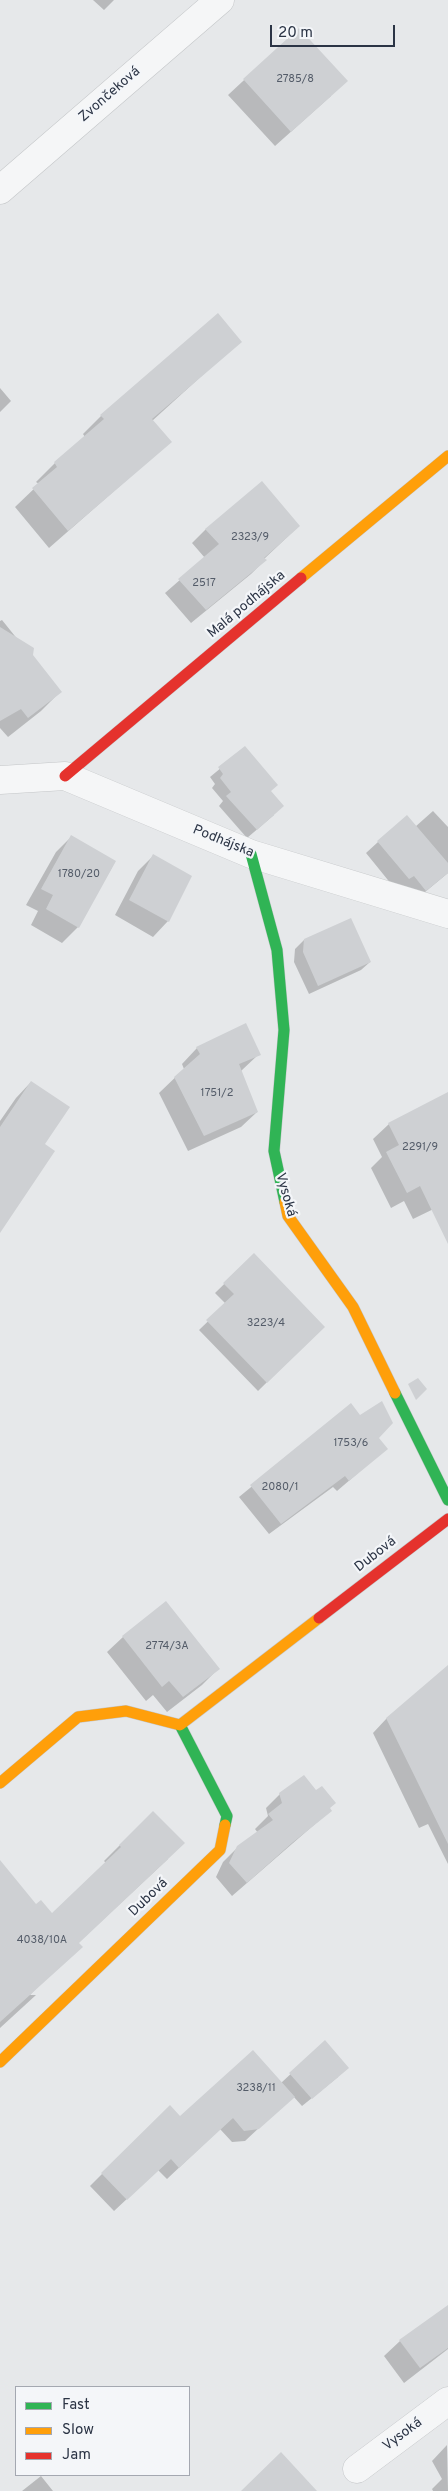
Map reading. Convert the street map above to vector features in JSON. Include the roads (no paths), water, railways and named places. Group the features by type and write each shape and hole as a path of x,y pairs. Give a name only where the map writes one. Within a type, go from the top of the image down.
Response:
{"street":[{"name":"Zvončeková","path":"0,190 220,0"},
{"name":"Malá podhájska","path":"66,776 448,456"},
{"name":"Podhájska","path":"0,780 66,776 251,854 448,914"},
{"name":"Vysoká","path":"251,854 277,950 284,1030 274,1151 288,1216 353,1307 448,1500"},
{"name":"Dubová","path":"0,2062 220,1850 227,1816 180,1725 448,1519"},
{"path":"0,1783 78,1717 126,1711 180,1725"},
{"name":"Vysoká","path":"357,2469 448,2401"}]}
